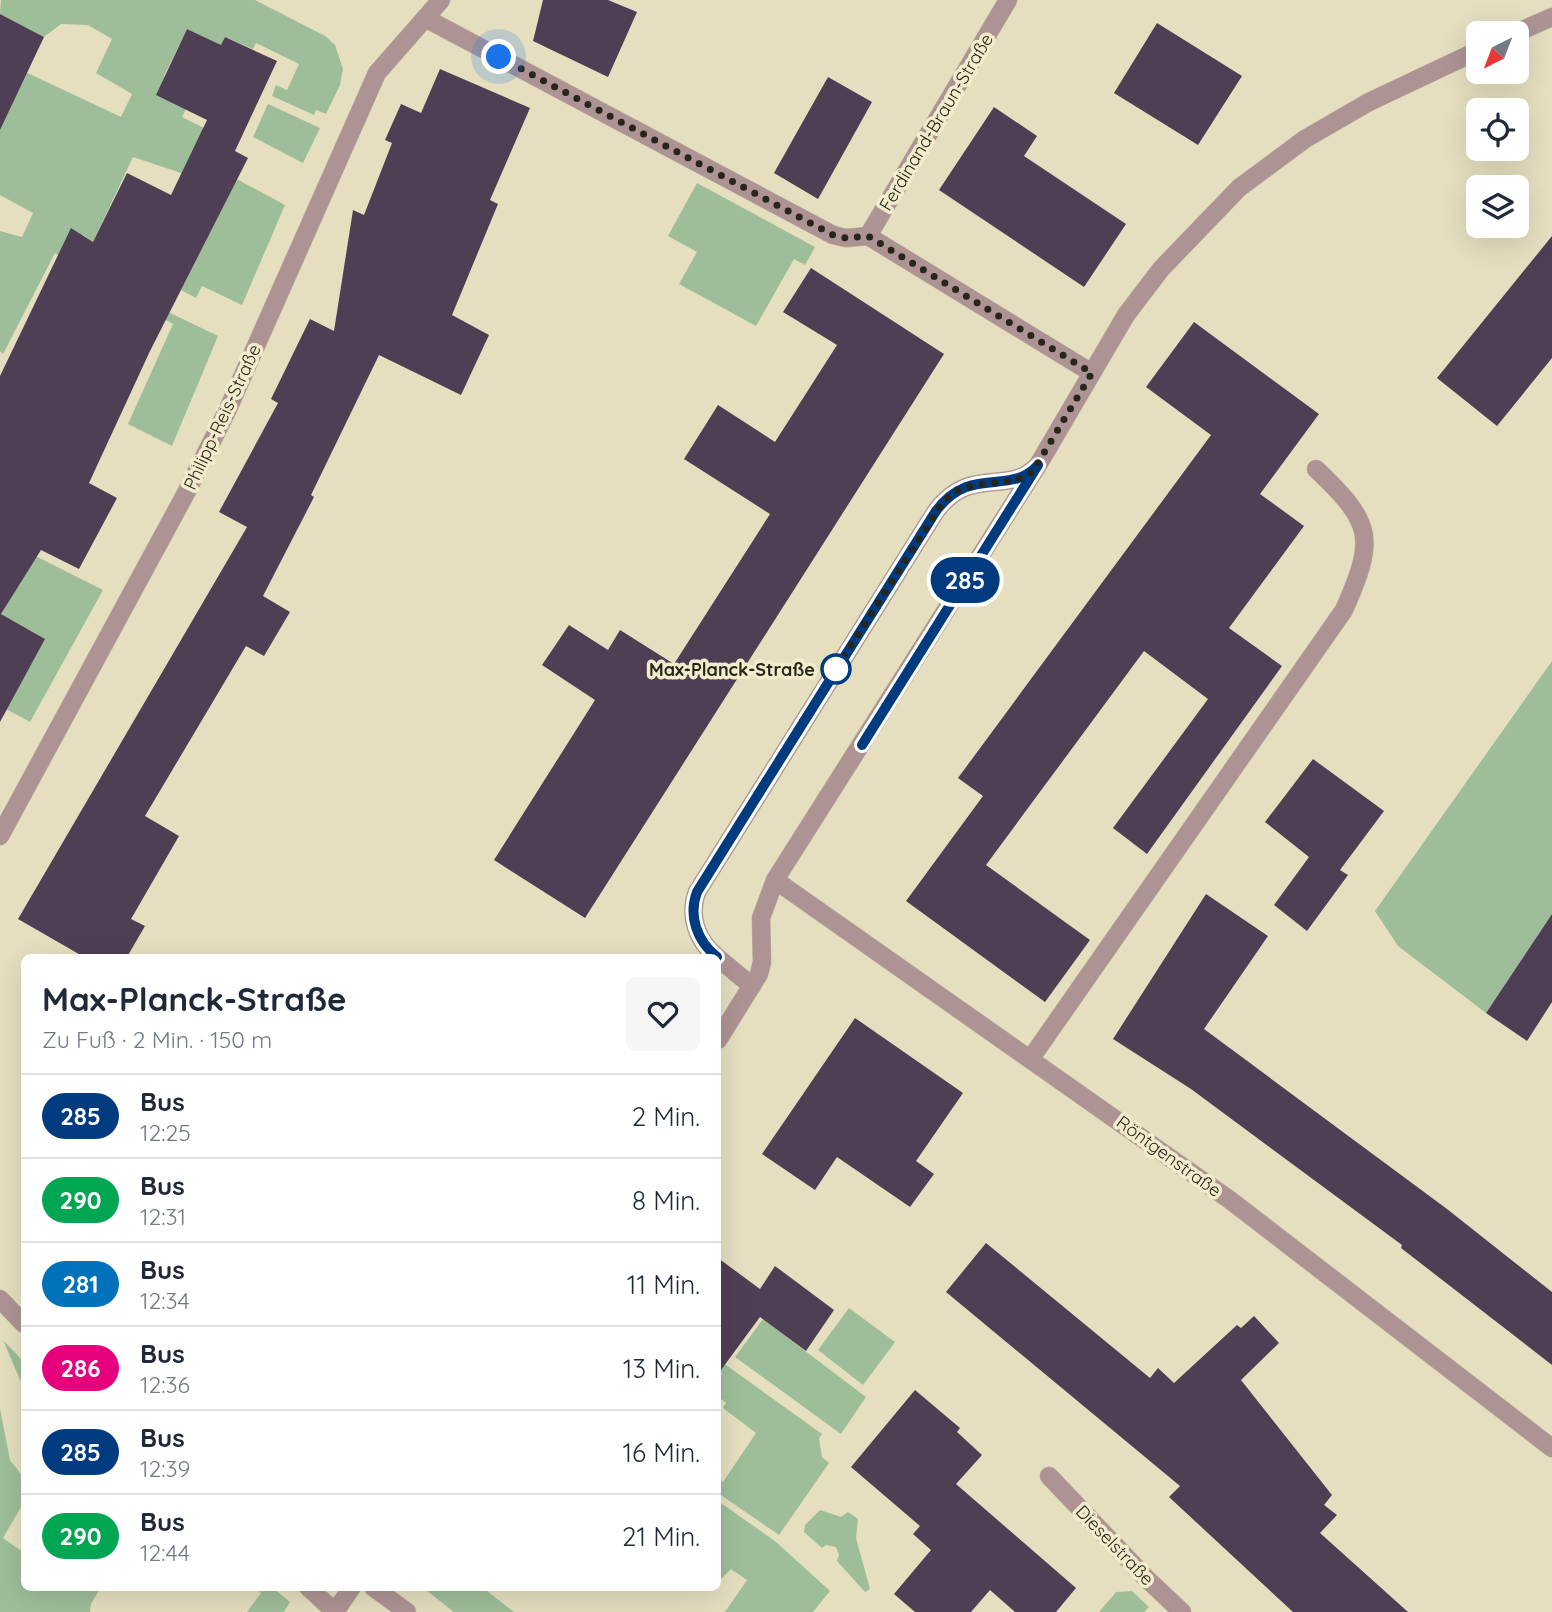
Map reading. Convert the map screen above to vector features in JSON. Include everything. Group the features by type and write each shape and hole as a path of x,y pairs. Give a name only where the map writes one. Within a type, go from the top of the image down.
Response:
{"street":[{"name":"Philipp-Reis-Straße","path":"0,836 186,493 228,409 377,73 441,0"},
{"name":"Ferdinand-Braun-Straße","path":"868,236 1008,0"},
{"path":"1530,27 1552,17"},
{"path":"427,19 833,235 846,238 868,236 1092,373"},
{"path":"721,1035 752,986 762,962 761,918 775,880 1038,465 1126,315 1161,269 1239,188 1324,125 1466,56"},
{"path":"713,954 706,948 695,926 693,903 697,892 936,511 960,488 1021,477 1038,465"},
{"path":"1031,1058 1344,610 1362,571 1366,550 1364,533 1358,515 1345,497 1316,469"},
{"name":"Röntgenstraße","path":"775,880 1230,1200 1552,1448"},
{"path":"721,961 752,986"},
{"path":"0,1299 21,1321"},
{"name":"Dieselstraße","path":"1049,1476 1182,1612"},
{"path":"312,1591 335,1612 349,1591"},
{"path":"378,1591 407,1612"}],"green space":[{"path":"1,0 255,0 325,36 335,45 343,69 340,85 326,114 316,110 314,115 272,96 276,85 287,90 299,64 256,43 253,49 225,37 221,45 187,29 164,76 194,93 182,117 230,141 205,162 285,205 242,305 202,286 196,298 181,290 228,197 181,173 133,157 93,242 83,235 69,261 55,253 3,354 0,351 0,231 22,237 33,213 0,195 0,60 121,117 132,94 96,73 112,39 88,25 61,24 44,37 0,14"},
{"path":"268,104 320,128 303,163 253,137"},
{"path":"697,183 815,247 805,265 794,259 756,326 679,284 697,252 668,236"},
{"path":"160,308 218,336 172,446 128,424 173,324 157,315"},
{"path":"0,538 103,590 30,722 6,709 45,639 1,614 6,606"},
{"path":"1552,661 1552,914 1486,1013 1398,946 1375,911"},
{"path":"849,1308 895,1342 863,1385 818,1350"},
{"path":"763,1319 866,1397 841,1434 735,1357"},
{"path":"3,1340 21,1359 21,1382"},
{"path":"721,1361 822,1434 819,1438 822,1457 829,1463 779,1535 721,1495 721,1480 723,1482 756,1433 723,1408 726,1403 721,1399"},
{"path":"0,1409 10,1460 21,1474 21,1507 3,1538 21,1551 21,1591 99,1591 91,1604 90,1612 0,1612"},
{"path":"721,1503 775,1541 830,1591 813,1612 725,1612 747,1580 731,1569 721,1579"},
{"path":"820,1510 841,1517 848,1512 858,1519 856,1538 870,1589 865,1592 837,1561 839,1555 836,1547 826,1545 822,1548 804,1532 805,1525"},
{"path":"259,1591 277,1591 290,1602 284,1612 247,1612 261,1593"},
{"path":"427,1591 487,1591 514,1612 454,1612"},
{"path":"1132,1591 1149,1607 1144,1612 1099,1612 1116,1592"}],"building":[{"path":"543,0 608,0 637,12 608,77 533,41"},
{"path":"0,14 44,37 0,130"},
{"path":"1157,23 1242,76 1198,145 1114,93"},
{"path":"187,29 221,45 225,37 277,61 235,151 248,158 150,351 89,483 117,498 79,569 41,550 1,614 45,639 0,722 0,376 71,228 93,242 127,173 171,195 207,120 156,95"},
{"path":"440,69 530,108 490,200 498,204 452,315 489,335 461,395 379,355 311,495 314,497 263,596 290,612 264,656 246,646 145,816 179,836 131,919 145,926 129,954 79,954 18,919 247,527 219,512 278,403 271,399 310,319 334,331 353,210 364,215 392,143 385,140 401,104 421,113"},
{"path":"828,77 872,102 818,199 774,173"},
{"path":"994,107 1037,136 1024,156 1126,224 1084,287 939,190"},
{"path":"1552,236 1552,358 1497,426 1437,378"},
{"path":"811,268 944,354 585,918 494,860 595,700 542,665 569,625 608,650 620,630 674,664 770,514 684,459 718,405 775,442 837,345 783,312"},
{"path":"1194,322 1319,414 1260,494 1304,526 1229,628 1282,666 1147,854 1113,828 1208,699 1144,651 986,865 1090,940 1045,1002 906,901 983,796 958,778 1211,435 1146,387"},
{"path":"1313,759 1384,811 1340,870 1348,875 1307,931 1274,905 1309,857 1265,822"},
{"path":"1206,894 1268,936 1204,1029 1447,1209 1552,1292 1552,1365 1401,1248 1402,1245 1191,1089 1113,1039"},
{"path":"1552,914 1552,1002 1527,1041 1486,1013"},
{"path":"855,1018 963,1093 916,1161 934,1174 910,1207 837,1157 815,1190 762,1154"},
{"path":"986,1243 1150,1378 1158,1368 1174,1383 1237,1325 1241,1328 1254,1316 1279,1343 1241,1380 1332,1495 1324,1505 1337,1515 1320,1533 1408,1612 1293,1612 1169,1497 1180,1486 946,1292"},
{"path":"721,1260 760,1289 775,1266 834,1310 806,1351 760,1317 721,1370"},
{"path":"915,1390 960,1428 957,1432 982,1455 956,1484 1076,1588 1056,1612 1015,1612 990,1590 971,1612 915,1612 894,1594 931,1550 913,1534 920,1526 851,1467"}],"bus line":[{"name":"285","path":"713,954 700,939 695,926 693,903 697,892 936,511 960,488 1028,475 1038,465 862,745"}],"place":[{"name":"Max-Planck-Straße","path":"836,669"}],"route":[{"path":"499,57 833,235 858,239 868,236 1092,373 1033,471 1021,477 960,488 943,502 833,673 836,669"}]}
